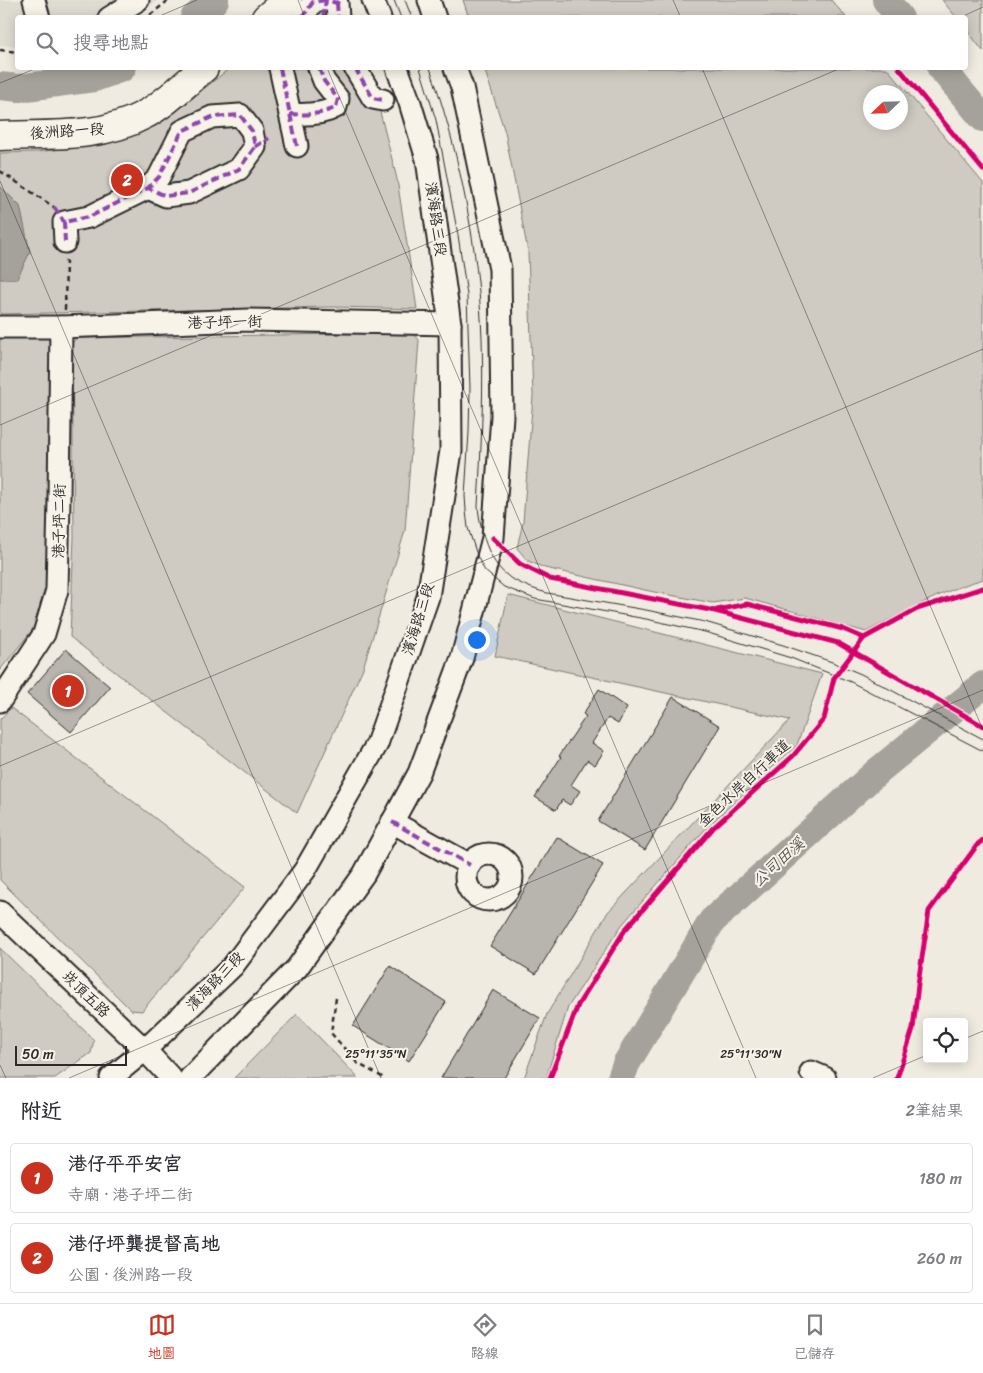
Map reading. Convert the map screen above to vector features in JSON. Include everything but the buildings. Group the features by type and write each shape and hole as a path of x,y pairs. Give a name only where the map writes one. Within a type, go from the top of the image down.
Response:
{"main road":[{"path":"269,15 286,0"},
{"name":"後洲路一段","path":"0,136 84,133 113,128 144,115 202,70"}],"street":[{"path":"34,0 38,15"},
{"path":"115,15 138,0"},
{"path":"373,0 379,15"},
{"path":"429,0 435,15"},
{"path":"304,15 313,2 333,8"},
{"path":"280,70 298,146"},
{"path":"290,114 306,115 328,112 336,107 338,99 324,81 320,70"},
{"path":"356,70 373,98 383,100"},
{"name":"濱海路三段","path":"111,1078 145,1050 233,966 305,870 377,744 428,598 451,451 450,324 428,160 398,70"},
{"path":"190,1078 297,968 364,874 419,773 462,658 493,538 502,416 500,269 462,88 456,70"},
{"path":"61,224 89,217 148,188 159,177 182,131 212,117 240,115 262,142 240,170 189,193 166,196 148,188"},
{"name":"港子坪一街","path":"0,327 63,319 450,324"},
{"name":"港子坪二街","path":"0,701 44,634 57,590 63,319"},
{"path":"392,822 470,865"},
{"name":"崁頂五路","path":"0,912 145,1050 171,1078"}],"path":[{"path":"150,15 169,0"},
{"path":"0,50 15,52"},
{"path":"0,171 61,224"},
{"path":"63,319 66,265"},
{"path":"336,998 331,1033 357,1063 384,1078"}],"shaded area":[{"path":"0,0 158,0 139,15 15,15 15,47 0,45"},
{"path":"463,0 831,0 844,15 468,15"},
{"path":"942,0 983,0 983,51 968,32 968,15 954,15"},
{"path":"227,70 365,70 380,112 397,179 417,309 333,307 0,314 0,153 36,152 100,145 176,111"},
{"path":"485,70 889,70 901,85 863,85 863,130 908,130 908,93 983,183 983,579 938,596 866,632 745,598 713,603 545,568 528,561 517,548 523,522 533,396 528,252 505,132"},
{"path":"0,186 20,206 30,252 17,279 0,279"},
{"path":"413,333 419,340 405,531 363,668 297,813 70,637 74,537 72,343 77,338"},
{"path":"0,338 50,338 46,587 33,629 0,670"},
{"path":"508,595 822,674 797,745 708,826 621,926 568,1007 546,1078 524,1078 547,1014 608,912 790,720 495,656"},
{"path":"11,708 245,887 142,1011 131,1010 0,880 0,719"},
{"path":"0,948 94,1040 91,1053 55,1078 0,1078"},
{"path":"297,1014 358,1078 234,1078"}],"waterway":[{"name":"公司田溪","path":"198,15 215,0"},
{"name":"公司田溪","path":"886,0 898,15"},
{"name":"公司田溪","path":"0,86 19,88 94,78 116,70"},
{"name":"公司田溪","path":"943,70 983,118"},
{"name":"公司田溪","path":"621,1078 626,1064 712,921 879,770 983,685"}],"tram line":[{"path":"394,0 400,15"},
{"path":"405,0 411,15"},
{"path":"421,70 436,120 458,235 467,295 470,388 465,496 468,528 478,558 485,571 504,587 535,599 646,619 705,632 791,658 851,682 983,751"},
{"path":"431,70 454,147 466,200 475,255 483,366 478,506 486,544 490,554 501,570 511,579 547,593 705,622 832,662 861,674 983,739"}],"marked path":[{"path":"304,15 313,2 326,0"},
{"path":"324,15 326,0 337,3 339,0"},
{"path":"337,3 338,15"},
{"path":"280,70 297,146"},
{"path":"290,114 319,113 336,107 338,99 324,81 320,70"},
{"path":"356,70 373,98 383,100"},
{"path":"65,242 64,222 89,217 148,188 166,196 189,193 239,169 255,147 252,131 240,115 212,117 182,131 159,177 148,188"},
{"path":"255,147 269,138"},
{"path":"54,207 64,222"},
{"path":"392,822 470,865"}],"cycle path":[{"path":"901,70 983,170"},
{"path":"493,538 520,564 550,579 715,611 838,643 983,726"},
{"name":"金色水岸自行車道","path":"550,1078 578,1005 625,930 713,828 793,756 824,719 834,678 864,638 917,609 983,588"},
{"path":"717,610 747,604 843,629 864,638"},
{"path":"897,1078 913,1029 929,911 978,844 983,840"}],"place":[{"name":"港仔坪龔提督高地","path":"127,180"},
{"name":"港仔平平安宮","path":"68,691"}]}
